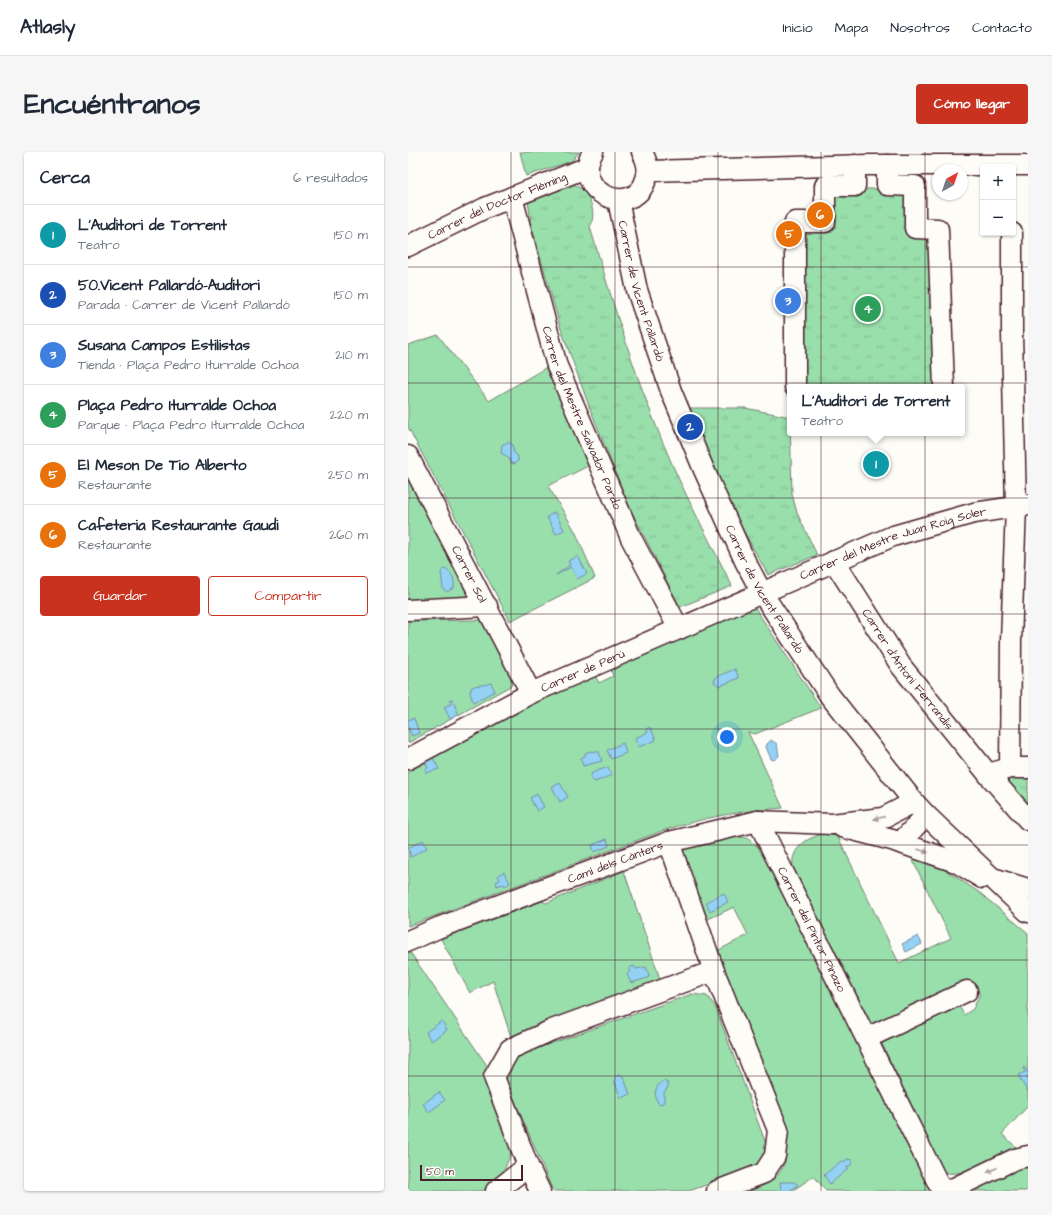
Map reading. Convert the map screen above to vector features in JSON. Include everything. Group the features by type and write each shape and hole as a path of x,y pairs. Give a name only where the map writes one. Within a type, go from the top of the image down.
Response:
{"street":[{"path":"591,159 591,183 601,195 618,200 628,198 638,192 644,184 648,171 647,160 642,152"},
{"name":"Carrer del Doctor Flèming","path":"408,246 485,208 512,197 591,159"},
{"path":"648,171 728,160 1018,166"},
{"path":"795,384 795,222 825,222 825,186 855,186 870,162"},
{"path":"870,162 887,185 915,186 915,228 938,229 944,384"},
{"name":"Carrer del Mestre Salvador Pardo","path":"512,197 557,366 631,538 679,629"},
{"name":"Carrer de Vicent Pallardó","path":"618,200 637,290 671,391 704,470 745,561 762,593 830,696 920,808 1028,912"},
{"path":"988,774 1019,768 1019,641 1022,506 1020,333 1012,236"},
{"name":"Carrer Sol","path":"408,456 530,693"},
{"name":"Carrer del Mestre Juan Roig Soler","path":"762,593 893,536 974,513 1022,506"},
{"name":"Carrer d'Antoni Ferrandis","path":"834,561 901,666 988,774 1028,820"},
{"name":"Carrer de Perú","path":"408,760 530,693 762,593"},
{"path":"408,610 486,606"},
{"path":"900,843 920,808"},
{"name":"Camí dels Cànters","path":"408,941 447,924 669,842 758,821 832,824 882,818 920,808"},
{"name":"Carrer del Pintor Pinazo","path":"758,821 942,1191"},
{"name":"Camí dels Cànters","path":"832,824 900,843 956,862 998,884 1028,889"},
{"path":"669,842 714,971 778,1130 775,1156 764,1173 717,1191"},
{"path":"540,1191 528,1166 494,1077 510,1049 552,1030 714,971"},
{"path":"867,1038 967,991"},
{"path":"948,1191 1015,1159 1028,1156"},
{"path":"496,1191 528,1166"}],"green space":[{"path":"520,152 579,152 572,161 526,176"},
{"path":"572,184 583,190 590,201 593,214 590,227 627,347 648,406 686,495 732,586 680,607 629,506 589,406 561,329 532,228 528,201"},
{"path":"827,189 913,189 913,230 935,231 940,384 797,384 798,226 826,226"},
{"path":"438,335 489,401 552,364 590,465 548,486 575,531 595,578 510,621 408,427 408,345"},
{"path":"687,408 745,408 787,416 787,436 790,436 792,494 797,513 817,555 768,575 732,510"},
{"path":"408,478 469,596 470,598 408,601"},
{"path":"753,605 821,708 755,734 748,732 783,808 722,815 662,831 408,926 408,766 593,672 599,683 613,676 609,664"},
{"path":"408,621 482,621 513,680 512,685 408,743"},
{"path":"1028,771 1028,815 994,776"},
{"path":"825,834 837,836 839,839 899,963 951,938 911,857 947,871 980,893 1028,933 1028,1106 1002,1134 1017,1148 970,1170 952,1173 944,1172 881,1042 958,1004 964,1015 973,1009 980,994 973,984 964,981 872,1025 793,867 794,854 802,844 813,837"},
{"path":"735,836 747,838 762,850 929,1189 926,1191 826,1191 814,1176 792,1191 750,1191 768,1183 780,1171 786,1156 786,1147 785,1136 717,951 748,935 734,907 706,920 680,850"},
{"path":"624,871 661,982 511,1037 493,981 470,993 441,939 542,901 546,903"},
{"path":"408,952 410,952 488,1067 487,1072 511,1148 508,1160 501,1174 491,1185 480,1191 408,1191"},
{"path":"692,994 707,996 715,1006 766,1144 767,1150 757,1167 689,1191 553,1191 507,1082 506,1072 518,1055"},
{"path":"1028,1166 1028,1191 971,1191 1017,1168"}],"water":[{"path":"508,442 512,444 514,453 518,456 518,461 514,464 511,463 508,457 501,453 502,445"},
{"path":"555,512 564,530 556,534 547,517"},
{"path":"578,556 587,574 577,579 571,567 556,575 570,565 568,561"},
{"path":"444,569 451,574 454,582 454,588 447,592 443,589 441,572"},
{"path":"735,669 739,678 720,686 714,682 716,677"},
{"path":"491,683 495,691 473,702 470,692 472,687"},
{"path":"452,699 459,715 450,719 444,707 451,704 449,700"},
{"path":"414,718 419,733 412,736 408,727 408,720"},
{"path":"650,727 656,740 639,747 635,738 648,732 646,729"},
{"path":"771,740 777,744 779,756 774,760 771,759 766,747"},
{"path":"623,743 626,753 611,759 607,750"},
{"path":"591,751 599,752 602,761 583,766 581,758 585,756 585,753"},
{"path":"432,756 439,769 426,773 425,770 428,768 424,760"},
{"path":"608,767 612,775 595,782 590,778 592,773"},
{"path":"560,783 568,797 560,802 552,787"},
{"path":"537,794 544,807 537,811 530,798"},
{"path":"607,839 609,846 594,852 592,845"},
{"path":"423,840 427,848 411,857 408,848"},
{"path":"504,872 510,883 505,886 503,884 497,886 496,882 500,880 498,875"},
{"path":"724,893 728,902 710,911 706,902"},
{"path":"918,936 922,944 906,952 902,944"},
{"path":"634,966 636,969 646,967 649,975 648,978 631,983 627,974 630,971 629,968"},
{"path":"442,1021 447,1030 431,1041 426,1032"},
{"path":"1024,1067 1028,1073 1027,1091 1018,1075 1025,1072"},
{"path":"618,1075 623,1076 630,1094 621,1098 614,1080"},
{"path":"664,1081 668,1083 668,1087 664,1093 664,1102 661,1104 656,1100 655,1093 657,1087"},
{"path":"439,1092 445,1100 429,1112 423,1104"},
{"path":"847,1159 852,1160 851,1165 847,1167 848,1169 830,1184 824,1175 841,1161 844,1163"},
{"path":"780,1182 794,1182 798,1185 789,1191 781,1191"}],"place":[{"name":"Cafeteria Restaurante Gaudi","path":"820,215"},
{"name":"El Meson De Tio Alberto","path":"789,234"},
{"name":"Susana Campos Estilistas","path":"788,301"},
{"name":"Plaça Pedro Iturralde Ochoa","path":"868,309"},
{"name":"50.Vicent Pallardó-Auditori","path":"690,427"},
{"name":"L'Auditori de Torrent","path":"876,464"}]}
